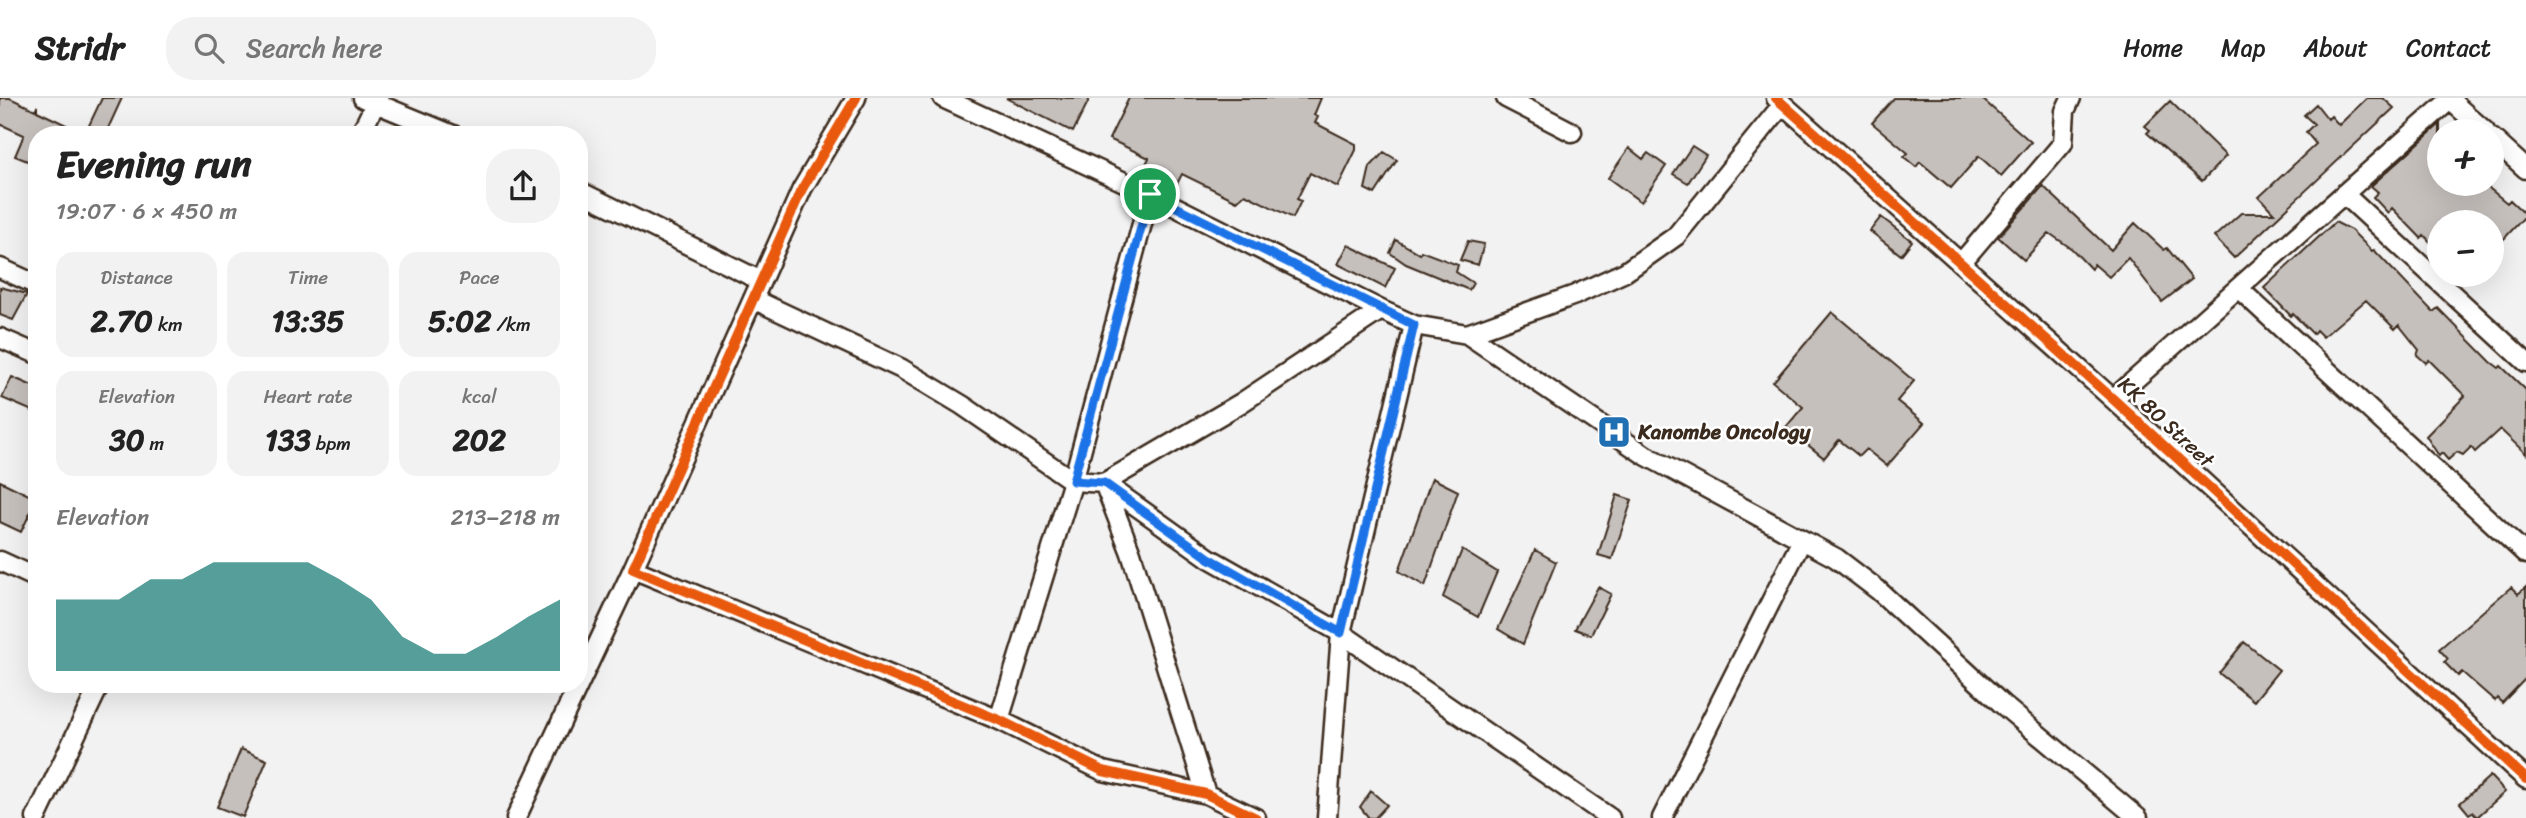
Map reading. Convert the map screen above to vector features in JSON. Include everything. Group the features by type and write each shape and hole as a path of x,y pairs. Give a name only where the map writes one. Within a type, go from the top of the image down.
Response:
{"street":[{"path":"588,665 634,569 802,189 856,98"},
{"path":"943,98 1150,194 1414,325 1466,334 1645,455 1836,558 1878,590 2003,705 2138,818"},
{"path":"1506,98 1572,132"},
{"path":"1961,263 2063,143 2065,111 2071,98"},
{"path":"2113,399 2451,99 2472,119"},
{"path":"363,126 372,100 432,126"},
{"path":"1466,334 1575,295 1625,272 1676,236 1780,101"},
{"name":"KK 80 Street","path":"1780,101 2113,399 2526,779"},
{"path":"2504,149 2526,169"},
{"path":"999,720 1073,481 1150,194"},
{"path":"2344,194 2526,362"},
{"path":"588,195 761,281"},
{"path":"0,268 28,281"},
{"path":"2238,288 2526,554"},
{"path":"753,299 902,369 962,405 1073,481 1104,483 1209,558 1341,633 1610,818"},
{"path":"1104,483 1241,403 1381,310"},
{"path":"1327,818 1341,633 1414,325"},
{"path":"0,338 28,350"},
{"path":"1104,483 1131,552 1206,794"},
{"path":"1662,818 1802,540"},
{"path":"0,561 28,575"},
{"path":"634,569 999,720 1103,771 1206,794 1256,818"},
{"path":"36,818 96,693"},
{"path":"516,818 575,693"}],"building":[{"path":"0,98 10,98 35,110 37,106 37,111 68,126 28,126 28,161 15,156 24,135 0,124"},
{"path":"102,98 122,98 109,126 89,126"},
{"path":"1006,98 1090,98 1073,132"},
{"path":"1129,98 1321,98 1314,115 1318,117 1315,123 1356,144 1356,150 1338,187 1310,173 1297,199 1301,201 1293,218 1245,194 1237,201 1182,174 1176,186 1143,170 1149,158 1109,139"},
{"path":"1894,98 1981,98 2031,142 2001,176 1979,156 1951,188 1920,162 1916,167 1904,157 1908,153 1872,123"},
{"path":"2367,98 2383,98 2394,108 2234,258 2214,237 2241,213 2274,213 2259,197 2316,144 2306,132 2314,124 2304,115 2316,104 2328,119 2331,116 2339,125"},
{"path":"2170,101 2226,156 2202,181 2147,133 2150,130 2145,126"},
{"path":"2427,136 2427,196 2499,196 2507,203 2510,200 2526,215 2504,239 2504,210 2427,210 2427,238 2424,235 2421,238 2392,208 2388,213 2373,197 2378,192 2371,186"},
{"path":"1692,146 1706,155 1688,183 1673,174"},
{"path":"1629,148 1643,159 1648,153 1666,166 1641,202 1608,178"},
{"path":"1384,152 1397,160 1375,194 1365,189 1370,167"},
{"path":"2043,186 2111,250 2135,223 2164,250 2167,248 2192,279 2162,302 2128,258 2109,277 2094,264 2091,269 2072,249 2049,233 2024,260 1998,237"},
{"path":"1881,217 1912,241 1901,255 1870,231"},
{"path":"2335,222 2351,230 2374,250 2433,312 2438,308 2491,362 2499,368 2501,366 2526,390 2526,454 2500,429 2475,452 2471,447 2463,455 2457,452 2448,460 2442,453 2439,456 2426,436 2465,396 2429,360 2426,363 2417,355 2419,350 2399,325 2395,329 2366,300 2323,337 2316,330 2313,334 2293,314 2291,316 2264,288"},
{"path":"1396,240 1420,254 1421,251 1458,265 1456,272 1473,283 1469,290 1406,264 1390,253"},
{"path":"1468,241 1484,244 1478,265 1460,260"},
{"path":"1348,245 1395,268 1385,288 1338,264"},
{"path":"0,287 27,294 13,320 0,315"},
{"path":"1832,312 1914,381 1897,401 1924,423 1887,466 1866,449 1859,456 1839,440 1824,458 1786,427 1803,407 1773,382"},
{"path":"12,377 28,384 28,409 2,398"},
{"path":"1432,478 1458,491 1425,586 1399,571"},
{"path":"0,481 28,495 28,518 21,532 0,522"},
{"path":"1617,495 1632,500 1612,559 1598,555"},
{"path":"1462,550 1497,572 1478,617 1443,597"},
{"path":"1535,550 1556,562 1523,644 1498,629"},
{"path":"1598,587 1611,594 1591,635 1575,629"},
{"path":"2511,587 2518,594 2526,587 2526,678 2502,703 2497,698 2495,701 2462,672 2458,676 2444,662 2448,659 2439,649"},
{"path":"2244,642 2279,670 2254,701 2219,673"},
{"path":"241,749 267,760 243,817 217,807"},
{"path":"2490,776 2505,792 2477,817 2472,812 2469,814 2460,803"},
{"path":"1371,791 1387,805 1375,818 1369,818 1360,807"}],"cycle path":[{"path":"856,98 802,189 633,569 999,720 1103,771 1206,794 1256,818"},
{"path":"1776,98 2113,399 2526,779"}],"place":[{"name":"Kanombe Oncology","path":"1614,432"}],"route":[{"path":"1150,194 1414,325 1341,633 1209,558 1104,483 1073,481 1150,194"}]}
